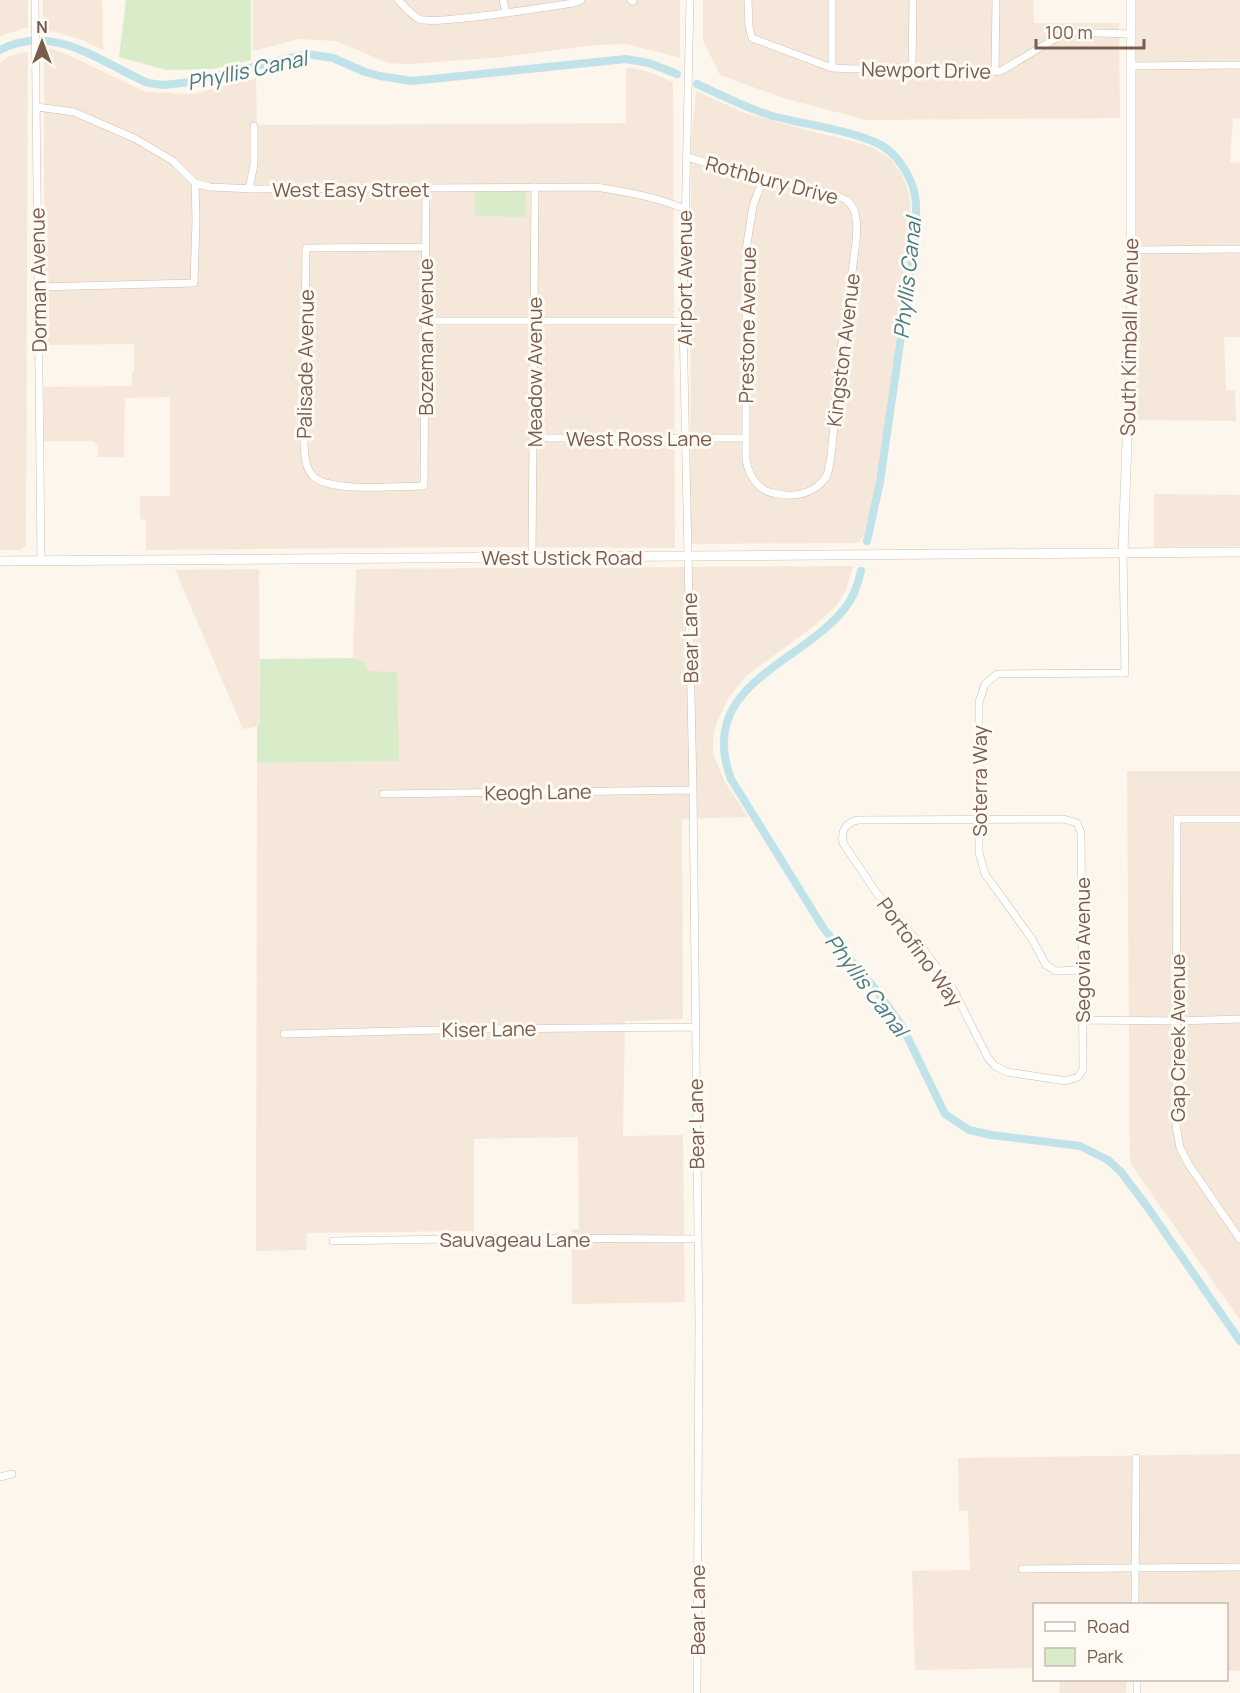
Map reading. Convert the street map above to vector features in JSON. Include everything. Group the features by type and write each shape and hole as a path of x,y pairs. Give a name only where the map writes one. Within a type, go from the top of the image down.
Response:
{"main road":[{"name":"South Kimball Avenue","path":"1124,552 1131,330 1131,0"},
{"name":"West Ustick Road","path":"0,561 1240,552"}],"street":[{"name":"Dorman Avenue","path":"35,0 41,560"},
{"path":"398,0 420,19 434,20 506,13 581,0"},
{"path":"503,0 506,13"},
{"name":"Airport Avenue","path":"688,556 683,321 690,0"},
{"name":"Newport Drive","path":"748,0 752,38 832,68 912,67 947,74 1001,71 1066,32 1131,34"},
{"path":"832,0 832,68"},
{"path":"912,67 913,0"},
{"path":"995,71 996,0"},
{"path":"1130,66 1240,65"},
{"path":"37,107 74,112 136,139 174,161 195,183 196,220 194,283 38,287"},
{"path":"249,189 254,164 254,126"},
{"name":"Rothbury Drive","path":"686,157 846,199 854,209"},
{"name":"Prestone Avenue","path":"749,472 745,438 746,250 753,206 763,179"},
{"name":"West Easy Street","path":"195,183 210,187 249,189 596,187 634,193 685,209"},
{"name":"Meadow Avenue","path":"532,558 535,187"},
{"name":"Bozeman Avenue","path":"424,486 426,188"},
{"name":"Kingston Avenue","path":"749,472 766,492 780,495 803,495 817,487 826,476 830,462 838,379 856,243 857,222 854,209"},
{"name":"Palisade Avenue","path":"424,486 340,487 329,485 314,478 307,465 304,445 306,248 426,247"},
{"path":"1131,250 1240,249"},
{"path":"425,321 683,321"},
{"name":"West Ross Lane","path":"533,438 745,438"},
{"name":"South Kimball Avenue","path":"1124,552 1125,673"},
{"name":"Bear Lane","path":"688,556 693,790 697,1239 697,1693"},
{"name":"Soterra Way","path":"1082,970 1056,971 1046,965 1032,939 985,874 981,864 978,820 979,702 985,684 998,674 1125,673"},
{"name":"Keogh Lane","path":"383,794 693,790"},
{"name":"Segovia Avenue","path":"978,820 1064,819 1077,823 1081,833 1083,1069 1078,1077"},
{"name":"Gap Creek Avenue","path":"1240,819 1177,819 1176,1125 1180,1148 1189,1165 1240,1239"},
{"name":"Portofino Way","path":"978,820 858,820 844,827 843,843 876,892 919,942 954,991 988,1058 995,1066 1007,1072 1066,1081 1078,1077"},
{"path":"1082,1020 1240,1019"},
{"name":"Kiser Lane","path":"284,1034 522,1028 695,1028"},
{"name":"Sauvageau Lane","path":"333,1241 511,1238 697,1239"},
{"path":"1135,1603 1136,1458"},
{"path":"0,1477 12,1474"},
{"path":"1022,1569 1240,1567"}],"shaded area":[{"path":"0,0 28,0 28,27 0,36"},
{"path":"43,0 102,0 103,50 80,39 43,29"},
{"path":"253,0 680,0 680,58 627,44 595,45 503,57 411,64 388,63 336,41 299,39 253,51"},
{"path":"703,0 1033,0 1034,23 1119,23 1120,118 867,120 786,99 720,75 703,41"},
{"path":"1136,0 1240,0 1240,118 1233,118 1230,162 1240,163 1240,337 1224,337 1226,390 1235,391 1236,421 1135,420 1135,361 1139,344 1139,282 1135,282"},
{"path":"44,49 66,54 146,92 193,94 256,78 257,125 626,123 626,69 628,67 649,72 673,82 675,548 146,550 146,520 140,519 140,496 170,496 170,397 125,398 124,457 98,457 98,446 93,441 44,441 44,387 132,386 134,344 44,345"},
{"path":"28,52 26,545 21,550 0,550 0,63 9,56"},
{"path":"696,91 745,113 873,148 890,158 902,175 909,193 911,214 907,262 876,487 863,537 858,543 690,544 691,143"},
{"path":"1154,494 1240,495 1240,546 1154,547"},
{"path":"853,566 846,590 836,606 814,626 746,676 727,700 717,722 713,738 713,754 725,782 748,817 682,819 683,1019 625,1021 623,1136 683,1135 685,1302 572,1304 572,1229 579,1229 578,1137 474,1139 474,1231 307,1233 306,1250 256,1251 257,763 399,761 368,671 359,660 353,658 356,569"},
{"path":"259,569 260,726 243,729 175,570"},
{"path":"1127,771 1240,771 1240,1320 1130,1163"},
{"path":"1240,1454 1240,1671 1228,1671 1228,1603 1033,1603 1033,1668 915,1670 912,1571 970,1570 968,1511 959,1511 958,1458"},
{"path":"1060,1681 1126,1681 1126,1693 1059,1693"}],"green space":[{"path":"126,0 251,0 251,60 213,69 166,70 119,57"},
{"path":"475,191 526,191 525,217 475,216"},
{"path":"353,658 364,662 368,671 397,672 399,761 257,763 257,726 260,725 260,659"}],"waterway":[{"name":"Phyllis Canal","path":"0,50 20,43 39,40 57,43 76,48 148,83 163,85 191,82 307,54 333,58 380,76 412,81 626,59 649,63 677,74"},
{"name":"Phyllis Canal","path":"697,84 769,115 863,137 887,149 897,158 912,183 916,208 914,246 880,482 867,541"},
{"name":"Phyllis Canal","path":"861,571 851,599 826,628 758,679 740,698 728,720 724,747 731,779 824,929 874,987 902,1026 945,1114 969,1130 991,1135 1080,1146 1108,1160 1121,1172 1146,1205 1240,1341"}]}
